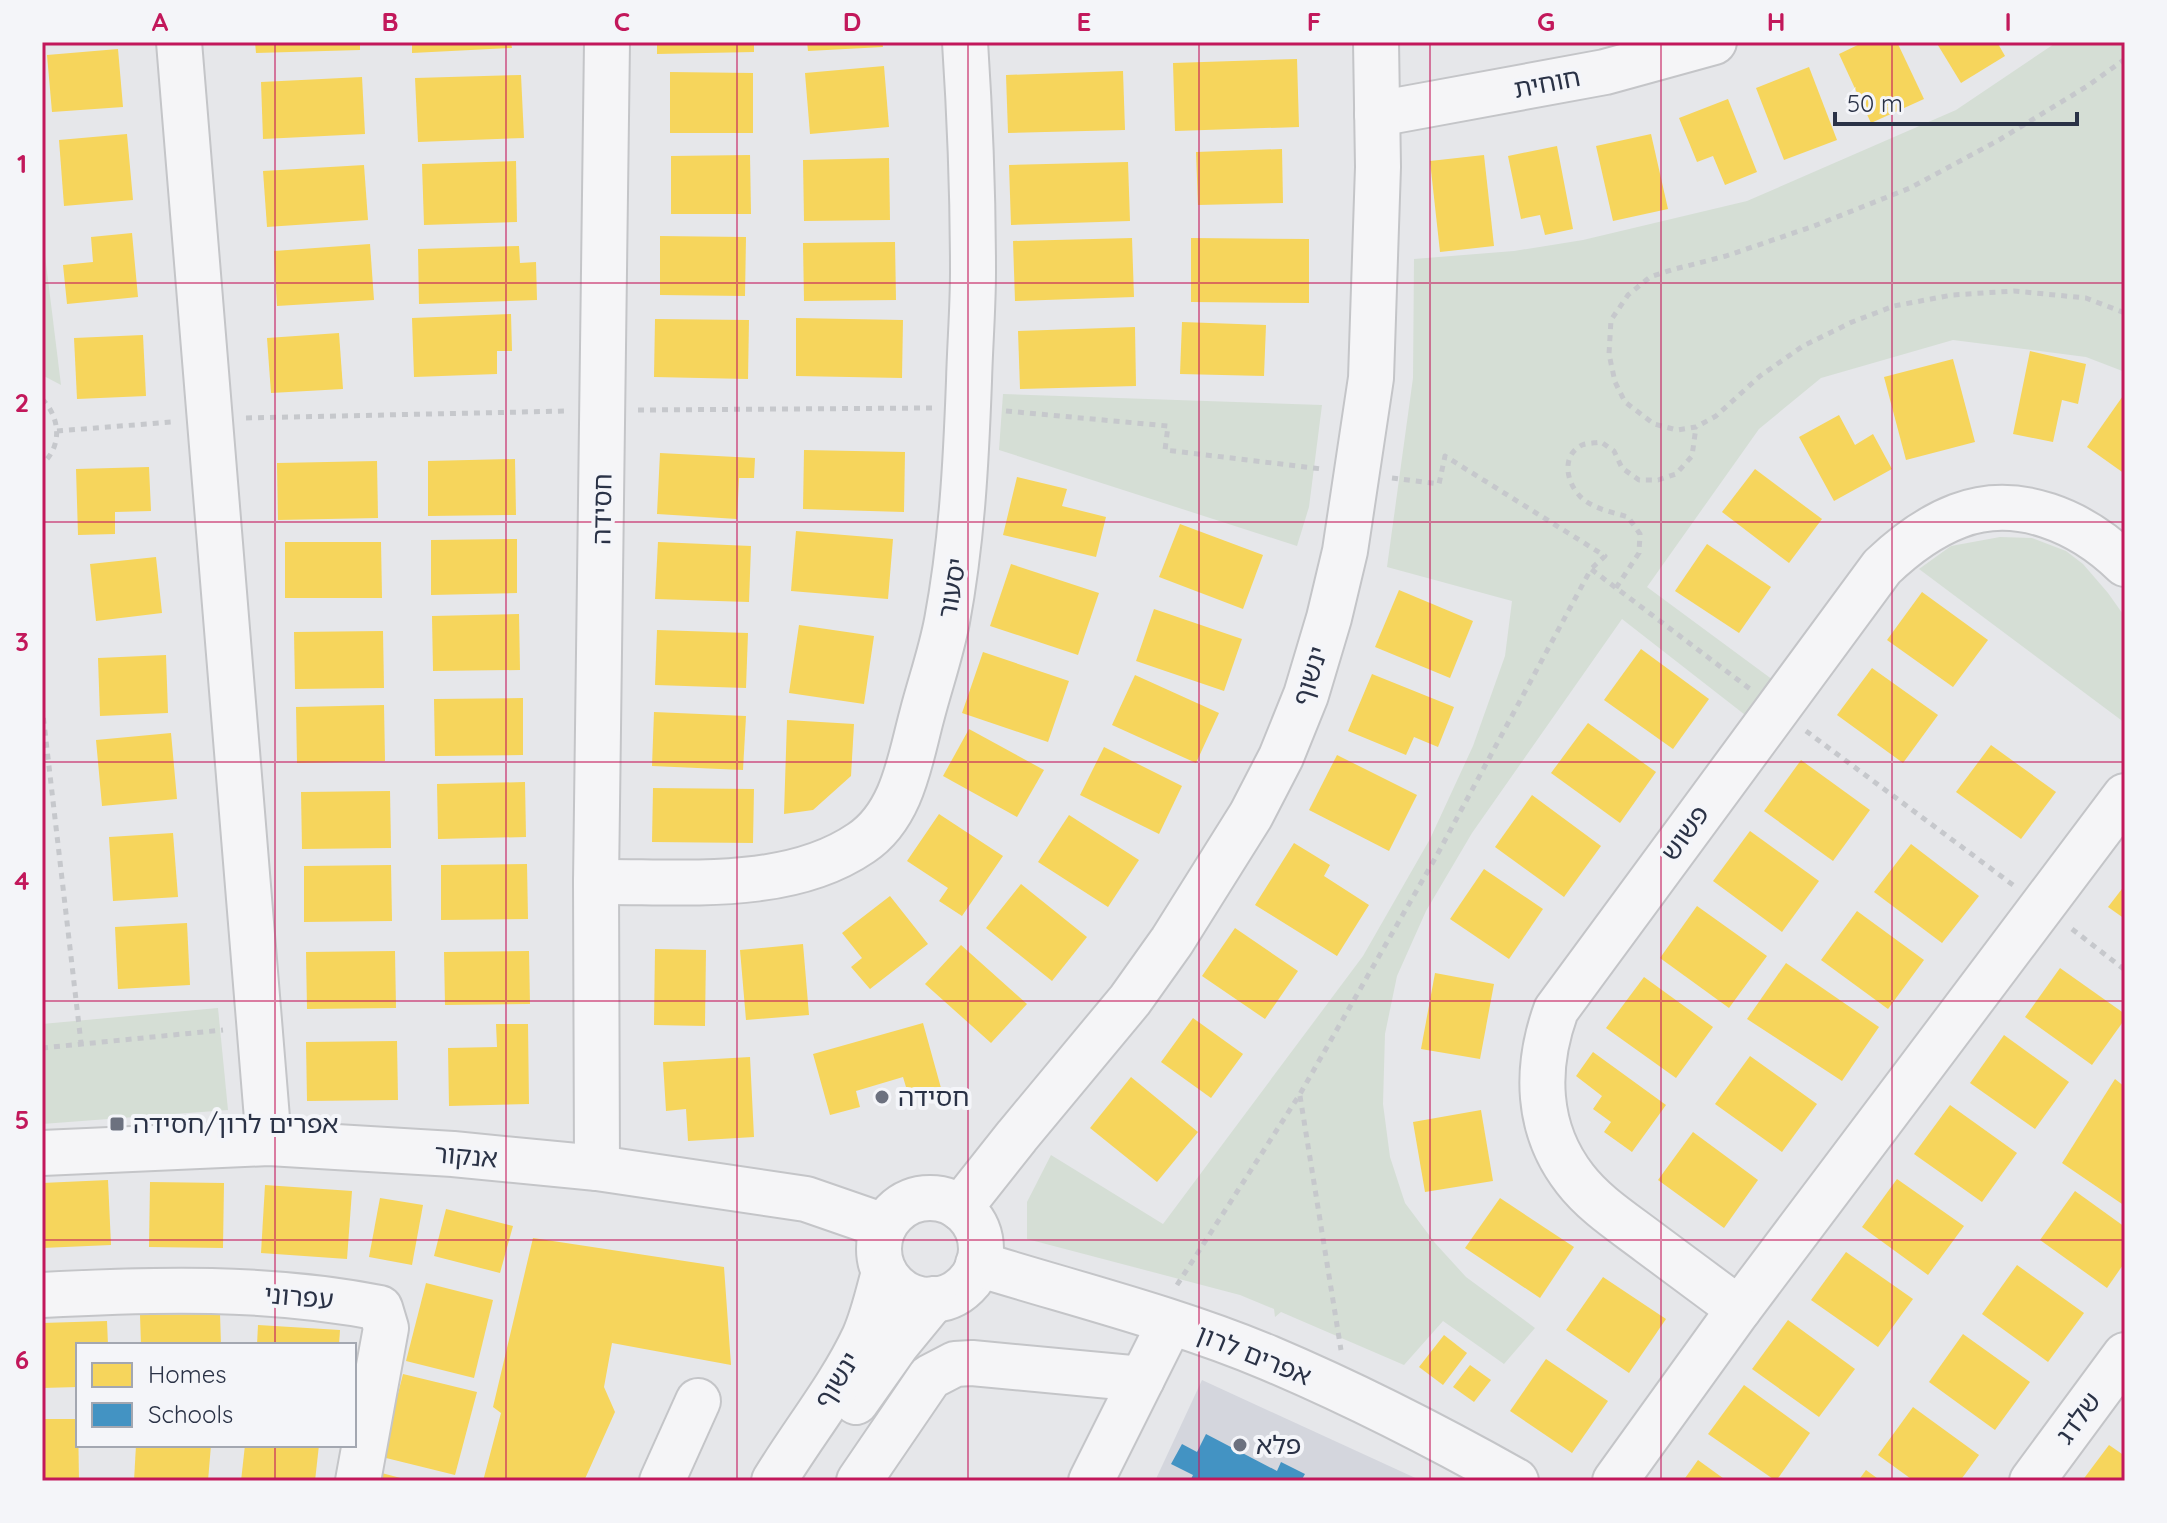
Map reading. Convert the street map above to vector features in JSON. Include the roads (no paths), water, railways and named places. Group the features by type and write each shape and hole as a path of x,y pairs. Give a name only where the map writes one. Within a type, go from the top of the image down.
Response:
{"street":[{"path":"179,42 269,1143"},
{"name":"חסידה","path":"597,1168 596,882 607,42"},
{"name":"יסעור","path":"596,882 747,880 795,872 831,860 864,841 884,822 902,790 946,623 963,506 973,274 965,42"},
{"name":"ינשוף","path":"960,1208 1130,1000 1172,941 1251,815 1281,757 1306,695 1345,551 1371,378 1378,167 1376,42"},
{"name":"חוחית","path":"1377,114 1605,72 1714,42"},
{"name":"פשוש","path":"1739,1309 1600,1205 1574,1179 1555,1144 1543,1110 1541,1074 1547,1036 1556,1010 1882,567 1904,547 1960,515 1994,509 2024,510 2049,515 2086,532 2125,564"},
{"path":"1615,1481 1739,1309 2125,796"},
{"name":"אנקור","path":"42,1153 269,1143 453,1154 597,1168 806,1199 884,1226"},
{"path":"918,1199 947,1201 960,1208 971,1219 981,1248 972,1278 949,1296 920,1299 906,1294 884,1272 879,1257 879,1241 884,1226 892,1214 918,1199"},
{"name":"אפרים לרון","path":"978,1264 1163,1320 1268,1358 1442,1440 1516,1481"},
{"name":"ינשוף","path":"774,1481 849,1366 875,1308 884,1272"},
{"name":"עפרוני","path":"42,1295 116,1291 234,1291 343,1300 380,1308 386,1328 358,1481"},
{"name":"ינשוף","path":"804,1481 897,1344 934,1299"},
{"path":"1091,1481 1142,1379 1163,1320"},
{"name":"שלדג","path":"2032,1481 2125,1355"},
{"path":"859,1481 930,1377 955,1364 1142,1379"},
{"path":"662,1481 698,1401"}],"place":[{"name":"חסידה","path":"882,1097"},
{"name":"אפרים לרון/חסידה","path":"117,1124"},
{"name":"פלא","path":"1240,1445"}]}
